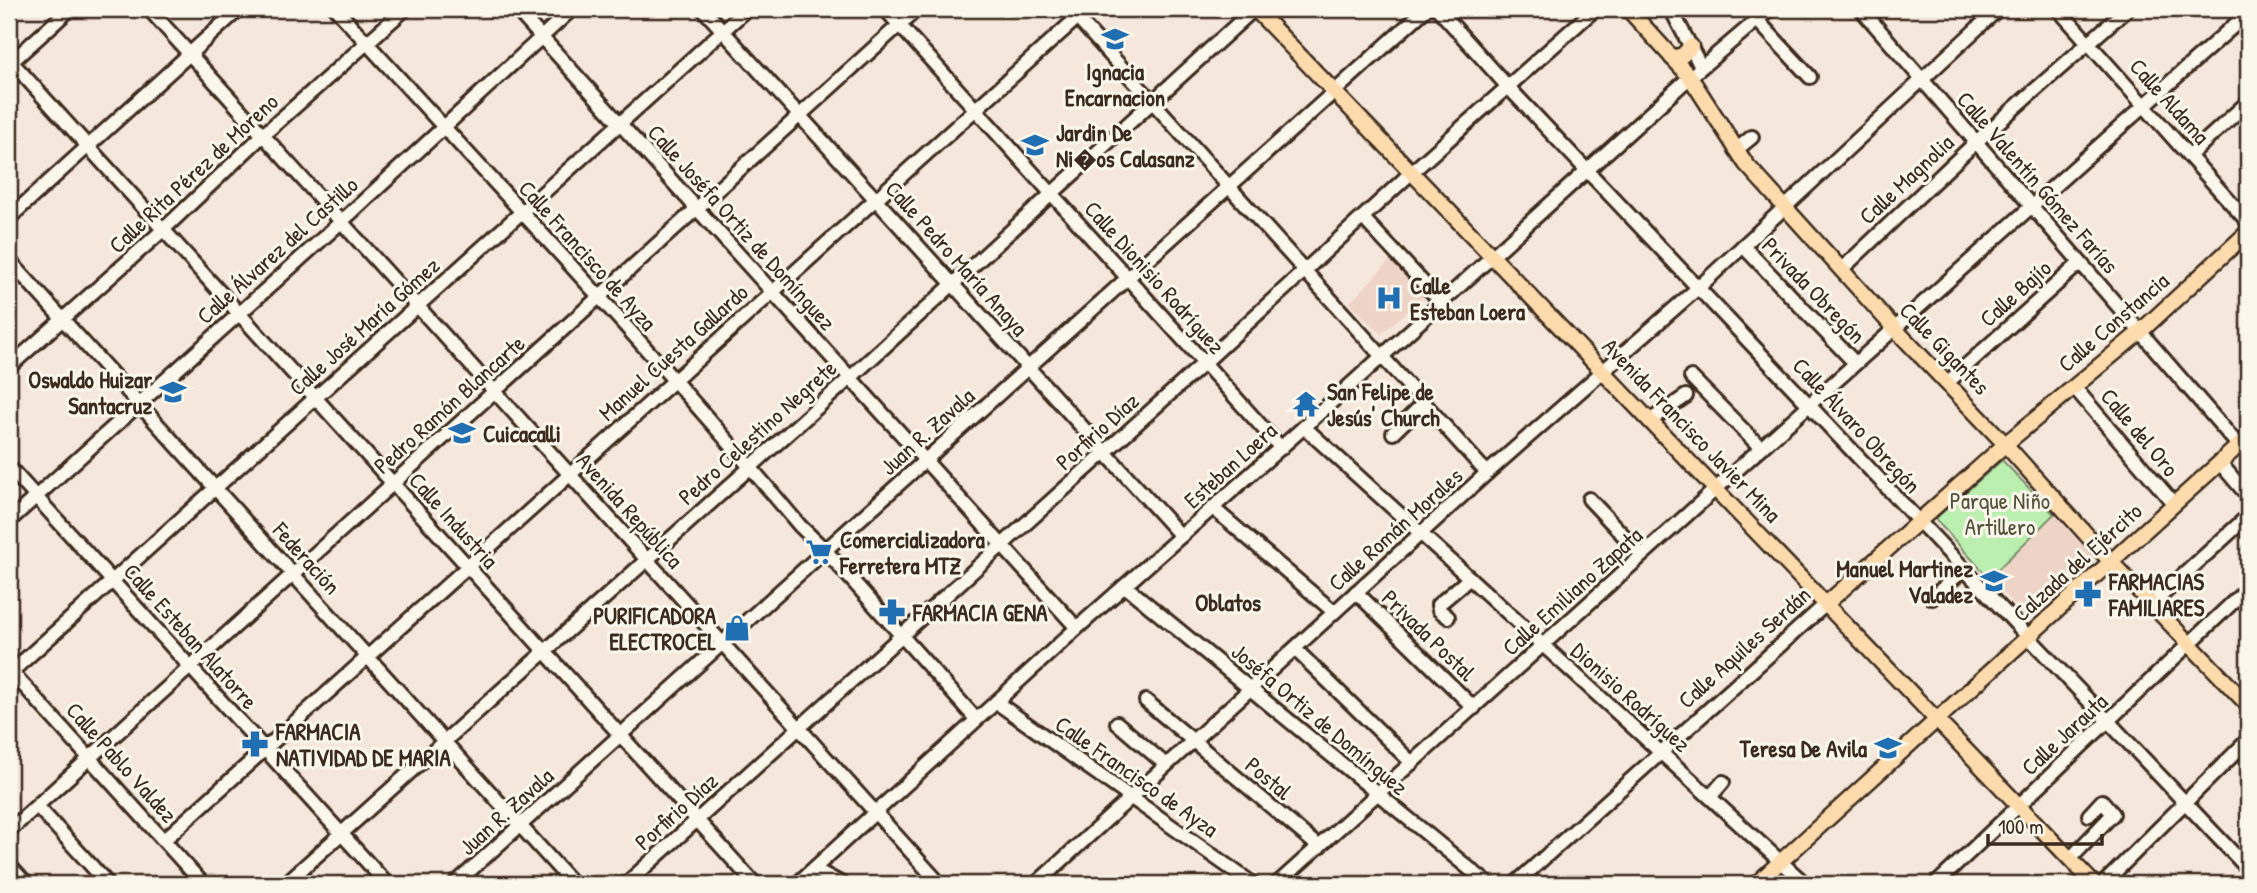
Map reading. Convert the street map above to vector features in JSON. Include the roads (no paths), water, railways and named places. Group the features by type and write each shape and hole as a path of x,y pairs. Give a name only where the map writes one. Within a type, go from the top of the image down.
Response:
{"main road":[{"name":"Avenida Francisco Javier Mina","path":"1254,9 1604,370 2094,884"},
{"name":"Calle Gigantes","path":"1628,9 1672,58 1696,72 1704,96 1736,150 1841,270 2005,444 2111,562 2248,705"},
{"path":"1672,58 1684,55 1691,46"},
{"name":"Calle Constancia","path":"2005,444 2140,332 2248,232"},
{"name":"Calzada del Ejército","path":"1756,884 2244,442"},
{"name":"Calle Aquiles Serdán","path":"1826,604 2005,444"}],"street":[{"path":"10,62 69,9"},
{"name":"Avenida República","path":"149,9 940,884"},
{"path":"9,218 239,9"},
{"name":"Calle Francisco de Ayza","path":"336,9 600,296 800,526 826,551 976,719"},
{"name":"Calle Rita Pérez de Moreno","path":"9,367 405,9"},
{"name":"Calle Joséfa Ortiz de Domínguez","path":"516,9 1077,628"},
{"name":"Calle Álvarez del Castillo","path":"9,521 341,222 572,9"},
{"name":"Calle Pedro María Anaya","path":"703,9 1181,536"},
{"name":"Calle José María Gómez","path":"10,672 747,9"},
{"name":"Calle Dionisio Rodríguez","path":"885,9 1281,448"},
{"name":"Pedro Ramón Blancarte","path":"9,831 917,9"},
{"name":"Pedro Celestino Negrete","path":"285,884 850,378 1254,9"},
{"name":"Juan R. Zavala","path":"456,884 1426,9"},
{"name":"Calle Álvaro Obregón","path":"1438,9 1509,88 2248,869"},
{"name":"Porfirio Díaz","path":"626,884 1595,9"},
{"path":"1671,9 1691,46 1696,72"},
{"name":"Esteban Loera","path":"797,884 1077,628 1281,448 1696,72 1770,9"},
{"name":"Calle Valentín Gómez Farías","path":"1861,9 2140,332 2244,442"},
{"name":"Calle Román Morales","path":"1035,884 1487,473 1699,287 1998,9"},
{"name":"Calle Aldama","path":"2059,9 2248,222"},
{"name":"Calle Magnolia","path":"1841,270 1976,142 2127,9"},
{"path":"1078,12 1152,100 1487,473"},
{"name":"Manuel Cuesta Gallardo","path":"164,841 976,110 1078,12"},
{"name":"Calle Emiliano Zapata","path":"1277,884 2248,13"},
{"path":"1756,20 1810,77"},
{"name":"Calle Industria","path":"10,62 755,884"},
{"path":"2190,155 2248,102"},
{"path":"1736,150 1752,137"},
{"path":"1363,218 1441,302"},
{"name":"Privada Obregón","path":"1743,246 1855,363"},
{"name":"Federación","path":"9,260 573,884"},
{"name":"Calle Bajío","path":"1947,383 2080,263"},
{"path":"1691,377 1761,448"},
{"name":"Calle del Oro","path":"2074,387 2174,504"},
{"path":"1651,419 1686,396"},
{"path":"1392,433 1424,403"},
{"name":"Dionisio Rodríguez","path":"1304,427 1805,884"},
{"path":"2220,463 2248,496"},
{"name":"Calle Esteban Alatorre","path":"9,467 387,884"},
{"path":"1589,499 1642,555"},
{"path":"1213,508 1334,612"},
{"path":"2152,604 2248,516"},
{"path":"1932,598 1964,569"},
{"path":"1448,617 1439,610 1438,605 1470,578"},
{"name":"Joséfa Ortiz de Domínguez","path":"1125,586 1488,884"},
{"name":"Calle Jarauta","path":"1936,884 2248,588"},
{"name":"Privada Postal","path":"1356,592 1474,708"},
{"name":"Calle Aquiles Serdán","path":"1515,884 1826,604"},
{"path":"1295,649 1412,763"},
{"name":"Calle Pablo Valdez","path":"10,672 203,884"},
{"name":"Postal","path":"1146,701 1319,847"},
{"name":"Calle Francisco de Ayza","path":"996,702 1253,884"},
{"path":"1117,723 1166,765"},
{"path":"2103,884 2248,740"},
{"path":"1710,797 1723,782"},
{"path":"2070,859 2113,814 2102,802 2089,815"},
{"path":"37,806 108,884"},
{"path":"9,865 26,884"},
{"path":"814,869 842,884"}],"place":[{"name":"Ignacia Encarnacion","path":"1115,39"},
{"name":"Jardin De Ni�os Calasanz","path":"1035,145"},
{"name":"Calle Esteban Loera","path":"1389,298"},
{"name":"Oswaldo Huizar Santacruz","path":"173,392"},
{"name":"San Felipe de Jesús' Church","path":"1306,404"},
{"name":"Cuicacalli","path":"462,433"},
{"name":"Comercializadora Ferretera MTZ","path":"819,552"},
{"name":"Manuel Martinez Valadez","path":"1994,581"},
{"name":"FARMACIAS FAMILIARES","path":"2088,594"},
{"name":"FARMACIA GENA","path":"892,612"},
{"name":"PURIFICADORA ELECTROCEL","path":"737,628"},
{"name":"FARMACIA NATIVIDAD DE MARIA","path":"255,744"},
{"name":"Teresa De Avila","path":"1888,748"}],"district":[{"name":"Oblatos","path":"1228,602"}],"park label":[{"name":"Parque Niño Artillero","path":"2000,513"}]}
